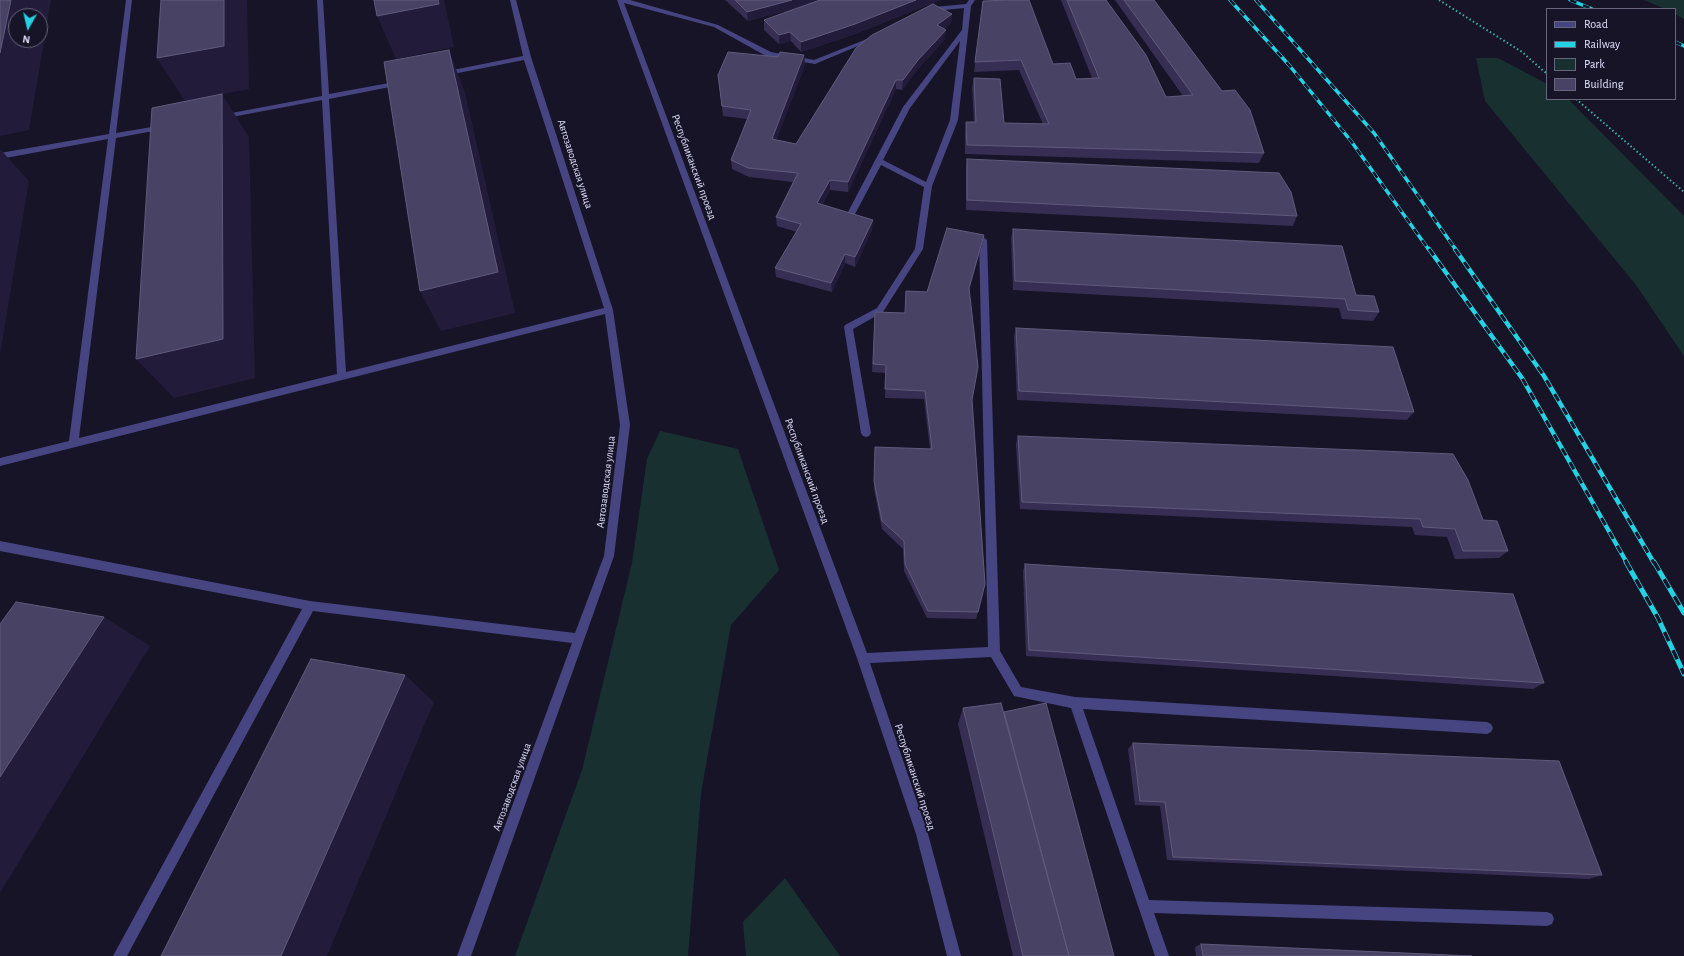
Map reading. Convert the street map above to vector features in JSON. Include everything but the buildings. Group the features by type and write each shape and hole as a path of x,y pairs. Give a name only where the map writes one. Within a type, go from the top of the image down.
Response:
{"street":[{"path":"74,443 129,0"},
{"path":"320,0 342,375"},
{"name":"Автозаводская улица","path":"464,956 609,556 625,425 609,310 528,57 513,0"},
{"path":"621,0 716,26 769,54 815,62 850,49 878,36"},
{"name":"Республиканский проезд","path":"621,0 863,658 922,834 954,956"},
{"path":"866,433 848,327 880,310 919,249 928,186 954,120 965,30 970,3 934,9 920,16"},
{"path":"851,214 907,107 965,30"},
{"path":"434,76 528,57"},
{"path":"211,118 326,98 411,80"},
{"path":"0,156 173,125"},
{"path":"879,161 928,186"},
{"path":"983,240 994,652 1018,692 1075,703 1487,728"},
{"path":"0,462 342,375 609,310"},
{"path":"0,546 310,606 579,639"},
{"path":"120,956 310,606"},
{"path":"863,658 994,652"},
{"path":"1075,703 1162,956"},
{"path":"1145,906 1547,919"}],"path":[{"path":"1439,0 1522,52 1546,73"},
{"path":"1577,100 1684,192"}],"green space":[{"path":"1644,0 1684,0 1684,19 1676,15 1676,8 1663,8"},
{"path":"1476,58 1498,58 1546,83 1546,100 1569,100 1684,216 1684,356 1636,285 1485,101"},
{"path":"660,431 738,449 779,570 731,625 701,793 688,956 515,956 582,770 632,563 647,459"},
{"path":"785,878 840,956 746,956 743,922"}],"railway":[{"path":"1230,0 1289,65 1351,141 1429,250"},
{"path":"1256,0 1374,133 1456,250"},
{"path":"1570,0 1590,8"},
{"path":"1676,42 1684,46"},
{"path":"1429,249 1522,378 1627,563"},
{"path":"1455,249 1544,376 1654,563"},
{"path":"1626,562 1658,618 1684,674"},
{"path":"1654,562 1684,613"}]}
